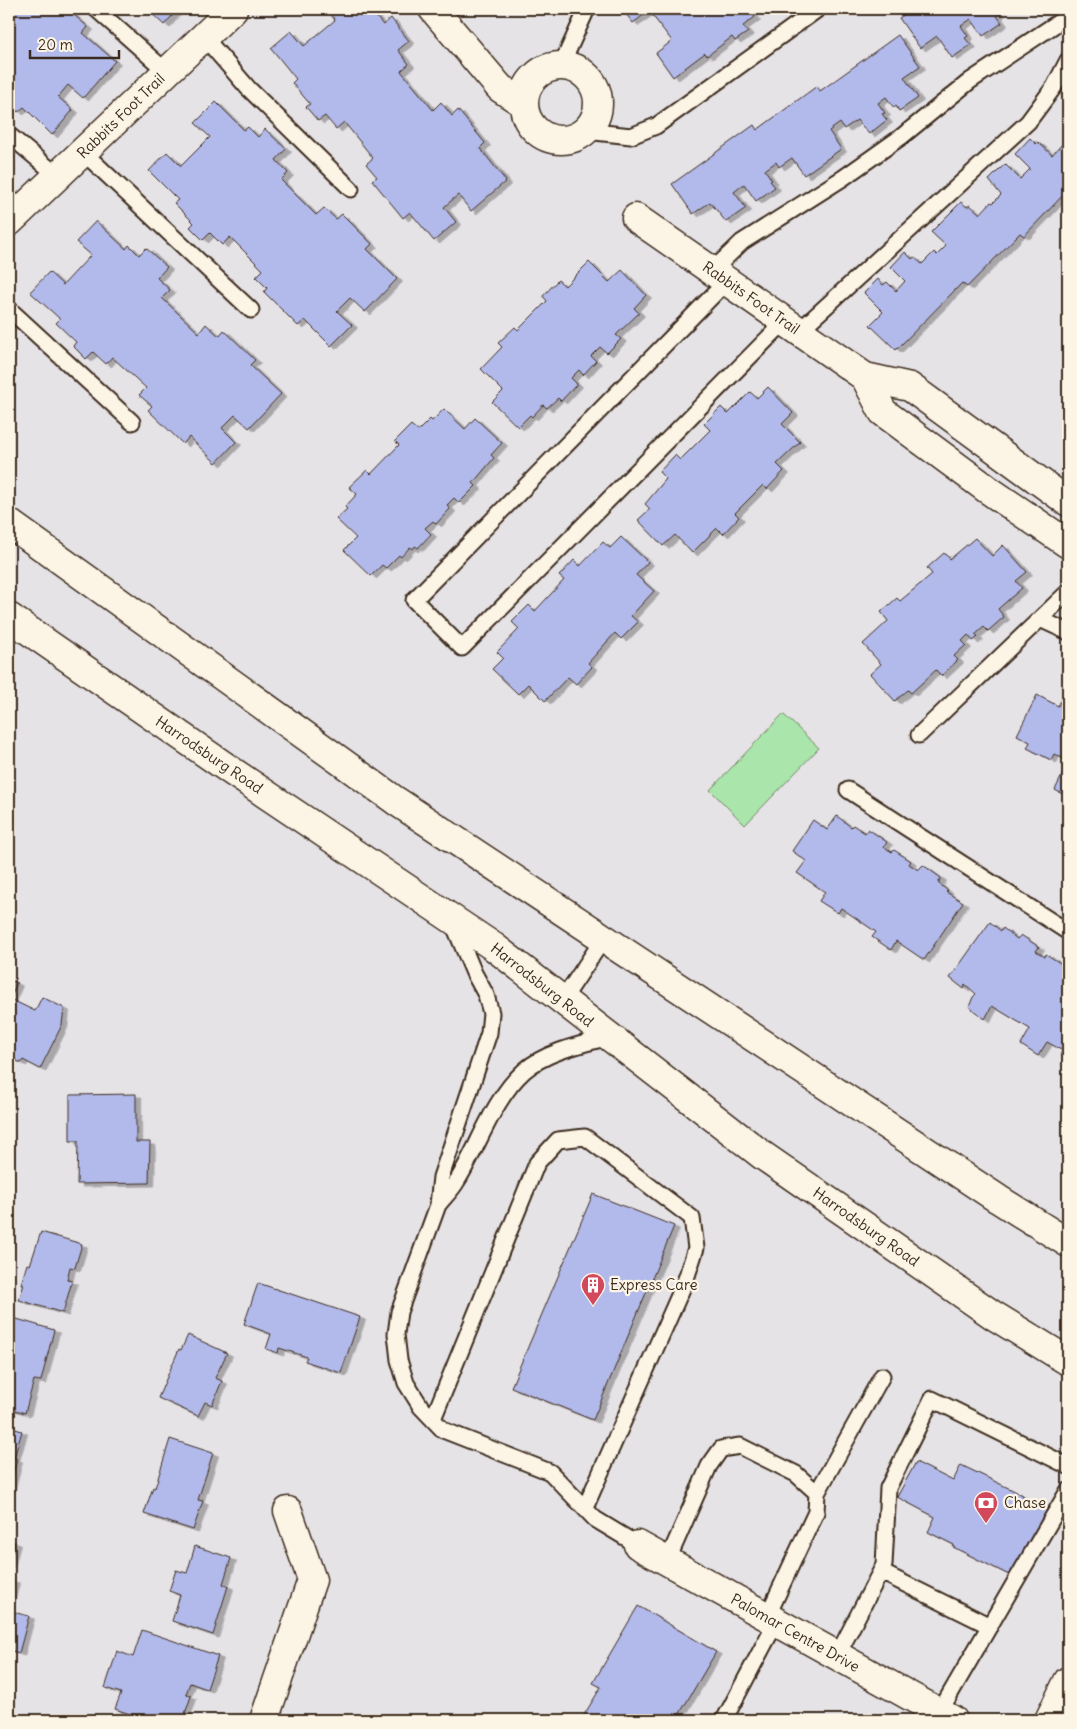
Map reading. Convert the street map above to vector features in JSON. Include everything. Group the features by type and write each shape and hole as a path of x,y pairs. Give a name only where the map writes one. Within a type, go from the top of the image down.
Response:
{"main road":[{"name":"Rabbits Foot Trail","path":"9,222 233,9"},
{"path":"434,9 500,88 523,104"},
{"path":"561,66 574,68 585,74 593,84 598,96 598,108 594,121 586,131 576,138 564,141 540,135 531,126 523,104 525,91 530,81 539,72 550,67 561,66"},
{"name":"Rabbits Foot Trail","path":"636,218 865,377 910,387 1068,502"},
{"name":"Rabbits Foot Trail","path":"865,377 883,412 987,489 1068,544"},
{"path":"9,523 396,801 998,1199 1068,1243"},
{"name":"Harrodsburg Road","path":"9,617 494,948 762,1155 993,1315 1068,1361"},
{"path":"264,1720 312,1580 288,1511"},
{"name":"Palomar Centre Drive","path":"638,1545 946,1716"},
{"path":"1049,1720 1068,1681"}],"lane":[{"path":"96,9 167,72"},
{"path":"561,66 587,9"},
{"path":"586,131 631,136 656,126 818,9"},
{"path":"1068,16 970,81 901,137 843,178 742,242 720,276 414,600 462,648 792,326 1028,122 1054,87 1068,60"},
{"path":"204,37 248,88 351,190"},
{"path":"9,135 58,176"},
{"path":"82,152 251,310"},
{"path":"9,309 132,422"},
{"path":"919,735 1068,592"},
{"path":"1040,619 1068,632"},
{"path":"848,790 1068,932"},
{"path":"452,919 474,973 486,995 491,1012 489,1032 441,1177 438,1205 399,1312 396,1334 399,1360 406,1383 421,1407 443,1430 550,1472 595,1519 638,1545"},
{"path":"562,1000 604,938"},
{"path":"438,1205 456,1183 506,1090 525,1070 545,1058 571,1047 609,1036"},
{"path":"433,1419 536,1163 558,1140 585,1137 692,1218 696,1248 685,1282 585,1508"},
{"path":"724,1720 772,1620 816,1512 817,1493 882,1376"},
{"path":"837,1656 882,1568 888,1488 932,1399 1068,1466"},
{"path":"667,1562 709,1466 721,1449 740,1446 796,1474 817,1493"},
{"path":"946,1716 990,1626 1068,1491"},
{"path":"882,1568 990,1626"}],"green space":[{"path":"783,714 819,748 745,825 710,790"}],"building":[{"path":"9,9 67,9 88,27 83,33 115,61 83,98 68,85 58,97 73,110 52,135 24,107 18,112 9,104"},
{"path":"147,9 178,9 164,25"},
{"path":"326,9 363,9 370,17 374,14 383,25 391,18 409,41 398,50 409,64 401,71 433,110 441,102 452,116 458,110 485,143 480,148 506,181 471,211 458,195 444,207 456,222 434,241 410,212 403,218 372,180 377,177 366,164 373,158 344,122 336,129 325,116 318,121 306,107 310,104 292,83 296,79 271,48 291,31 304,46 335,20"},
{"path":"622,9 749,9 755,17 743,26 748,32 735,41 732,37 707,56 705,53 673,77 656,53 672,41 649,11 633,23"},
{"path":"912,9 996,9 999,14 997,16 1002,23 983,36 971,19 961,26 968,36 965,38 971,45 952,58 937,36 920,48 899,18"},
{"path":"898,35 920,66 904,77 918,98 899,111 896,106 894,108 886,97 878,103 885,113 882,114 887,120 869,134 857,120 844,129 840,123 829,131 841,149 804,175 792,158 779,167 776,162 765,170 775,187 756,201 744,184 734,192 746,208 726,222 710,202 693,214 672,184 754,125 757,130 817,86 820,91"},
{"path":"216,102 244,130 248,127 258,137 265,129 286,149 276,160 288,173 281,180 316,215 324,208 336,219 342,214 372,244 367,249 397,279 365,312 350,298 337,311 352,325 331,346 305,320 298,326 264,292 267,288 256,277 263,270 230,237 222,245 210,233 203,240 190,227 194,223 174,203 178,200 149,171 167,152 181,166 210,137 195,123"},
{"path":"1030,138 1036,144 1038,142 1052,155 1064,142 1068,146 1068,190 1024,236 1020,233 967,287 962,283 896,350 870,325 883,312 864,293 878,279 883,285 887,282 896,291 905,281 891,267 905,252 912,259 914,257 922,264 934,252 937,255 946,246 931,232 961,202 967,207 970,205 980,214 991,202 993,203 1001,195 989,180 1005,164 1020,179 1030,169 1015,154"},
{"path":"96,221 126,249 129,245 139,255 146,248 167,267 157,278 170,290 162,298 199,333 206,324 219,336 224,330 255,360 250,365 281,394 249,428 235,415 222,428 236,442 216,463 189,437 183,444 148,410 152,406 139,395 146,388 112,357 106,364 93,352 86,359 73,346 76,342 56,323 60,319 30,292 49,272 63,285 91,255 76,242"},
{"path":"589,262 609,282 622,270 646,295 634,308 639,313 616,335 621,339 607,353 600,347 591,356 596,361 583,375 579,370 571,378 577,384 561,401 558,398 547,408 543,405 532,417 530,415 518,427 492,402 503,391 481,369 502,347 498,343 515,327 518,330 547,301 543,296 558,280 565,286"},
{"path":"768,387 793,413 782,424 800,442 777,464 784,471 767,489 763,485 735,513 739,517 723,534 717,528 692,553 675,535 663,546 638,520 650,509 645,504 666,479 659,472 675,455 680,460 710,430 704,424 721,407 728,414 750,392 757,398"},
{"path":"444,409 465,429 475,418 502,443 491,455 494,458 473,483 476,486 459,503 454,498 447,505 450,509 436,524 433,521 425,528 431,534 418,548 415,546 413,549 410,547 401,557 399,555 386,568 382,565 371,576 344,550 356,538 336,519 347,509 345,507 357,494 349,487 367,470 371,474 399,445 395,441 411,425 418,431"},
{"path":"621,537 648,562 636,575 654,591 631,616 638,622 621,639 615,633 588,663 592,667 576,684 568,677 545,701 528,684 518,694 492,669 503,658 497,652 519,629 512,622 529,605 535,611 564,580 559,576 574,560 580,566 603,542 610,548"},
{"path":"975,538 992,556 1003,545 1027,572 1016,581 1022,588 998,609 1004,617 988,631 984,627 975,635 978,637 973,641 968,635 962,641 966,645 954,656 958,660 941,676 936,670 911,693 908,690 895,701 870,674 881,664 863,644 888,621 881,612 897,598 900,601 932,574 927,568 944,553 950,559"},
{"path":"1068,686 1068,761 1054,754 1051,760 1027,748 1030,742 1017,735 1037,695 1058,706"},
{"path":"1068,763 1068,797 1055,790"},
{"path":"837,816 851,827 853,825 865,833 868,829 887,842 884,847 892,852 894,850 911,861 909,864 918,870 923,865 941,878 938,883 948,891 946,892 963,902 924,960 896,941 891,950 872,937 876,932 841,908 838,913 819,901 825,892 797,873 806,861 792,851 813,820 827,830"},
{"path":"990,922 1001,931 1003,928 1017,939 1021,935 1039,947 1036,951 1045,957 1046,954 1068,968 1068,1060 1060,1055 1063,1051 1047,1042 1038,1056 1021,1045 1030,1029 992,1006 985,1019 969,1007 976,994 965,984 964,989 950,978"},
{"path":"9,979 17,983 10,999 35,1011 42,997 64,1008 62,1025 40,1069 23,1060 21,1063 9,1057"},
{"path":"136,1094 136,1142 150,1142 149,1183 77,1184 78,1141 70,1141 70,1095"},
{"name":"Express Care","path":"593,1194 674,1226 593,1420 511,1387"},
{"path":"41,1232 82,1244 75,1268 70,1267 67,1280 72,1281 63,1313 19,1300 24,1284 21,1284 27,1264 30,1265"},
{"path":"258,1283 360,1317 341,1373 305,1361 307,1357 279,1348 278,1353 266,1349 271,1334 244,1324"},
{"path":"10,1317 54,1330 41,1381 34,1380 25,1413 9,1408"},
{"path":"188,1335 227,1353 215,1378 222,1381 212,1405 205,1402 198,1416 158,1398 179,1349 181,1350"},
{"path":"9,1427 22,1431 14,1458 17,1459 9,1490"},
{"path":"170,1439 213,1453 198,1500 203,1501 193,1530 144,1514 153,1487 155,1488"},
{"name":"Chase","path":"916,1462 953,1481 961,1465 1048,1509 1013,1577 953,1547 954,1545 928,1532 935,1517 897,1497"},
{"path":"9,1540 15,1542 9,1564"},
{"path":"195,1546 231,1558 223,1584 228,1586 213,1635 172,1621 180,1595 169,1591 176,1570 187,1573"},
{"path":"9,1579 14,1580 9,1601"},
{"path":"638,1606 716,1652 676,1720 581,1720 601,1687 593,1683"},
{"path":"9,1611 29,1616 19,1653 9,1650"},
{"path":"142,1630 218,1656 207,1689 190,1683 186,1694 191,1696 183,1720 148,1720 115,1709 121,1693 105,1688 117,1651 133,1657"}],"place":[{"name":"Express Care","path":"593,1306"},
{"name":"Chase","path":"986,1524"}]}
